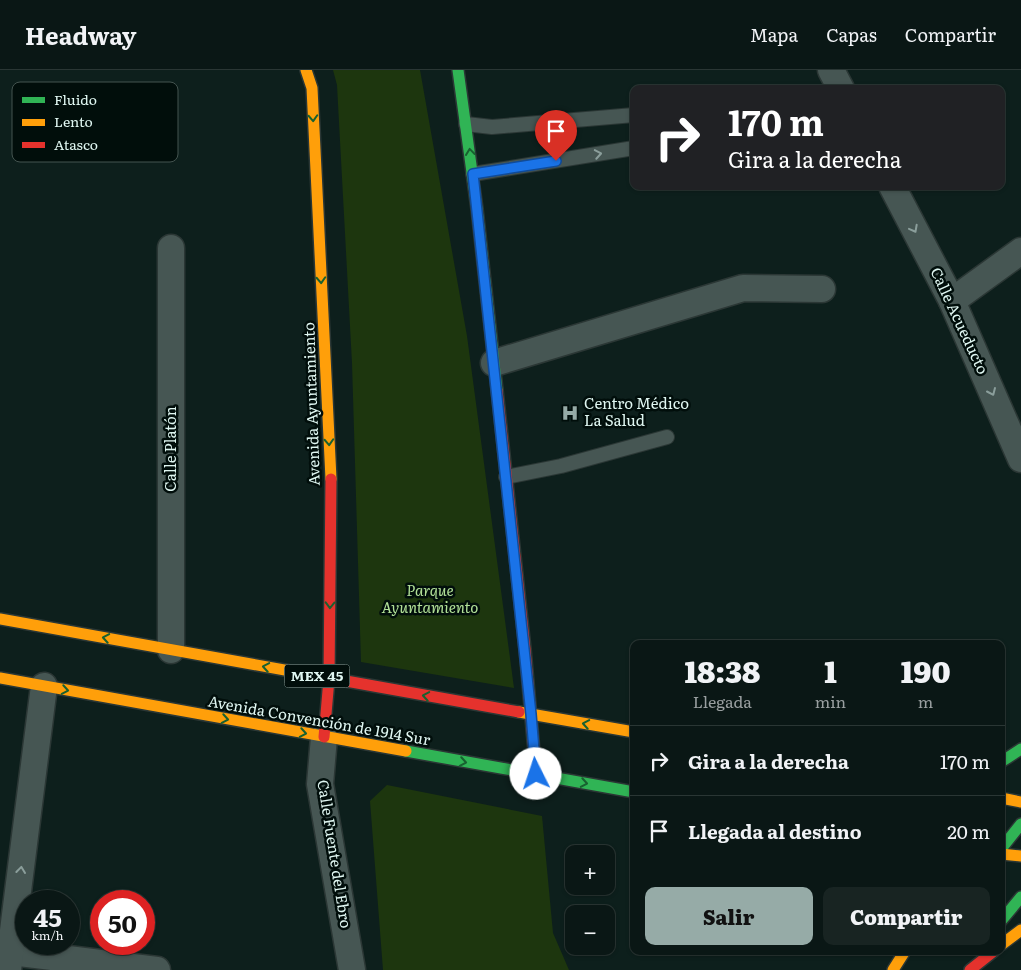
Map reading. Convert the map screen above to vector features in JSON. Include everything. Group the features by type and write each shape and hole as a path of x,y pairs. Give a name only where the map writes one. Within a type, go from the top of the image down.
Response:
{"main road":[{"name":"Avenida Ayuntamiento","path":"306,70 312,88 331,475 329,678 324,737"},
{"path":"458,70 473,174 494,363 536,774"},
{"name":"MEX 45","path":"0,619 630,731"},
{"name":"Avenida Convención de 1914 Sur","path":"0,678 630,791"},
{"path":"1005,759 1021,749"},
{"path":"1005,799 1021,802"},
{"path":"1005,844 1021,824"},
{"path":"1005,854 1021,856"},
{"path":"1005,915 1021,897"},
{"path":"1005,942 1021,930"},
{"path":"893,970 902,955"},
{"path":"960,970 972,955"},
{"path":"970,970 989,955"}],"street":[{"path":"831,70 839,85"},
{"name":"Calle Acueducto","path":"894,190 952,301 1021,459"},
{"name":"Calle Platón","path":"171,650 172,248"},
{"path":"952,301 1021,251"},
{"path":"494,363 742,288 822,289"},
{"path":"44,686 9,961 158,970"},
{"name":"Calle Fuente del Ebro","path":"324,737 320,784 352,970"}],"lane":[{"path":"466,124 492,127 630,115"},
{"path":"473,174 630,149"},
{"path":"506,477 562,466 667,437"}],"green space":[{"name":"Parque Ayuntamiento","path":"333,70 420,70 467,336 514,688 361,662 352,363 337,85"},
{"path":"387,785 542,816 553,933 569,970 383,970 370,801"}],"traffic: fast":[{"path":"458,70 477,209 497,390"},
{"path":"1005,759 1021,749"},
{"path":"406,751 630,791"},
{"path":"1005,844 1021,824"},
{"path":"1005,916 1021,897"}],"traffic: slow":[{"path":"306,70 312,88 331,479"},
{"path":"0,619 318,676"},
{"path":"0,678 406,751"},
{"path":"519,712 630,731"},
{"path":"1005,799 1021,802"},
{"path":"1005,854 1021,856"},
{"path":"1005,942 1021,930"},
{"path":"893,970 902,955"}],"traffic: jam":[{"path":"497,390 525,649 536,774"},
{"path":"324,737 329,679 331,479"},
{"path":"318,676 519,712"},
{"path":"970,970 989,955"}],"place":[{"name":"Centro Médico La Salud","path":"570,413"}],"route":[{"path":"536,774 473,174 556,161"}]}
